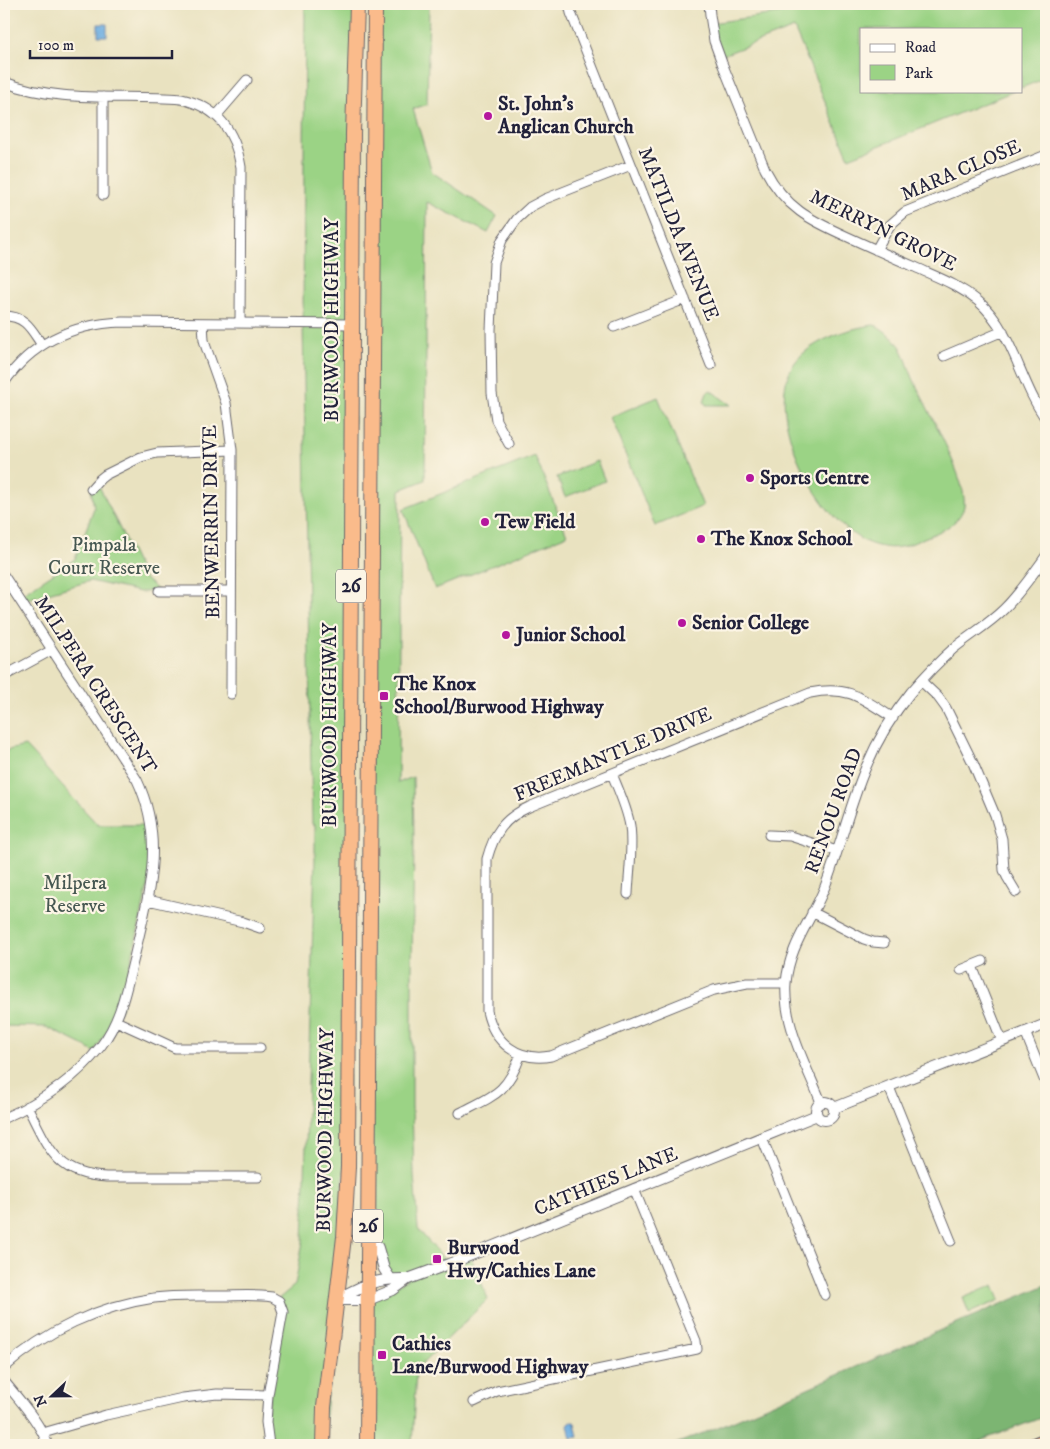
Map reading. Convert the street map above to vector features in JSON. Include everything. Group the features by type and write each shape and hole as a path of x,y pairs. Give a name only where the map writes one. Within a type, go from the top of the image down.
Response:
{"highway":[{"name":"BURWOOD HIGHWAY","path":"323,1445 324,1407 344,1237 348,1167 353,133 357,4"},
{"name":"BURWOOD HIGHWAY","path":"367,1445 375,4"},
{"path":"348,1167 369,1165"},
{"path":"1036,1445 1046,1441"}],"street":[{"name":"MATILDA AVENUE","path":"569,4 711,365"},
{"name":"MERRYN GROVE","path":"709,4 712,29 722,63 766,169 777,189 791,205 814,221 945,279 980,304 1003,332 1030,391 1046,419"},
{"path":"216,116 247,80"},
{"path":"4,82 62,96 181,99 209,109 216,116 228,129 234,141 241,167 240,323"},
{"path":"103,97 103,195"},
{"name":"MARA CLOSE","path":"876,250 890,225 905,212 1046,155"},
{"path":"508,444 496,420 492,393 491,330 494,263 502,240 516,219 530,207 545,199 631,165"},
{"path":"614,327 685,299"},
{"path":"4,316 13,316 22,320 42,345"},
{"path":"4,383 14,369 42,345 76,329 99,324 122,322 352,324"},
{"name":"BENWERRIN DRIVE","path":"203,323 206,347 226,403 232,450 231,694"},
{"path":"944,356 1003,332"},
{"path":"91,489 105,475 141,457 157,453 232,450"},
{"name":"RENOU ROAD","path":"821,1102 790,1022 786,1001 786,983 795,944 824,888 866,766 878,741 921,680 955,648 1004,609 1046,556"},
{"name":"MILPERA CRESCENT","path":"4,576 137,780 143,793 150,819 152,847 151,881 148,900 116,1021 101,1046 79,1070 57,1088 4,1118"},
{"path":"159,591 231,591"},
{"path":"4,676 52,650"},
{"path":"921,680 946,708 973,763 995,815 1002,839 1004,870 1016,892"},
{"name":"FREEMANTLE DRIVE","path":"786,983 748,983 706,993 558,1054 544,1057 521,1054 512,1050 499,1039 491,1026 487,1011 488,859 490,849 502,826 518,812 816,692 838,691 857,695 893,718"},
{"path":"612,774 623,801 630,826 631,851 628,894"},
{"path":"769,836 790,836 837,851"},
{"path":"148,900 243,922 260,928"},
{"path":"812,912 864,939 884,943"},
{"path":"960,970 983,961"},
{"path":"972,966 1002,1041"},
{"path":"116,1021 175,1048 260,1048"},
{"path":"834,1108 1046,1024"},
{"path":"1025,1032 1046,1084"},
{"path":"460,1113 502,1090 511,1078 521,1054"},
{"path":"889,1087 952,1241"},
{"path":"821,1102 829,1102 834,1108 830,1119 824,1120 817,1115 816,1106 821,1102"},
{"path":"27,1106 51,1151 59,1160 76,1172 106,1177 258,1177"},
{"name":"CATHIES LANE","path":"336,1300 368,1300 393,1290 408,1279 817,1115"},
{"path":"762,1138 825,1295"},
{"path":"474,1402 497,1391 697,1349 696,1341 634,1189"},
{"path":"368,1227 378,1248 384,1268 390,1278"},
{"name":"CATHIES LANE","path":"336,1300 368,1283 390,1278 408,1279"},
{"path":"4,1368 36,1344 62,1328 83,1318 122,1305 168,1297 275,1298 279,1301 283,1312 268,1395 266,1422 269,1445"},
{"path":"4,1381 43,1433 48,1445"},
{"path":"43,1433 98,1417 183,1398 217,1394 268,1395"}],"green space":[{"path":"305,4 357,4 348,1120 323,1445 269,1445 266,1422 283,1313 277,1300 295,1285 303,1242 315,858 315,825 312,824 303,324"},
{"path":"375,4 429,4 427,104 413,109 432,172 497,216 488,233 427,202 425,480 400,490 398,783 413,777 412,1106 418,1229 448,1264 470,1255 488,1299 416,1370 412,1445 367,1445 368,1300 408,1279 390,1278 368,1228"},
{"path":"791,4 1046,4 1046,78 1022,88 1022,28 860,28 860,92 1012,92 849,158 794,28 720,56 711,23 790,12"},
{"path":"874,325 888,334 902,350 913,378 954,465 961,483 964,499 963,510 952,524 941,531 905,546 895,548 877,546 859,538 840,523 824,505 798,459 789,434 785,410 785,387 792,367 798,358 807,350 828,338 852,329"},
{"path":"710,390 731,405 706,405 704,401"},
{"path":"658,397 703,506 655,526 610,417"},
{"name":"Tew Field","path":"535,456 567,535 435,589 403,509"},
{"path":"597,461 605,481 565,497 557,477"},
{"name":"Pimpala Court Reserve","path":"97,482 144,578 159,591 140,592 90,581 20,601 17,597 75,559 94,508 91,489"},
{"name":"Milpera Reserve","path":"25,746 98,825 150,825 153,862 121,1008 94,1052 46,1027 4,1026 4,751"},
{"path":"994,1285 1000,1300 969,1313 963,1298"},
{"path":"1046,1285 1046,1416 969,1445 673,1445 723,1425"}],"water":[{"path":"98,24 107,24 107,36 98,36"},
{"path":"570,1422 575,1423 578,1437 571,1438 568,1425"}],"place":[{"name":"St. John's Anglican Church","path":"488,116"},
{"name":"Sports Centre","path":"750,478"},
{"name":"Tew Field","path":"485,522"},
{"name":"The Knox School","path":"701,539"},
{"name":"Senior College","path":"682,623"},
{"name":"Junior School","path":"506,635"},
{"name":"The Knox School/Burwood Highway","path":"384,696"},
{"name":"Burwood Hwy/Cathies Lane","path":"437,1259"},
{"name":"Cathies Lane/Burwood Highway","path":"382,1355"}]}
